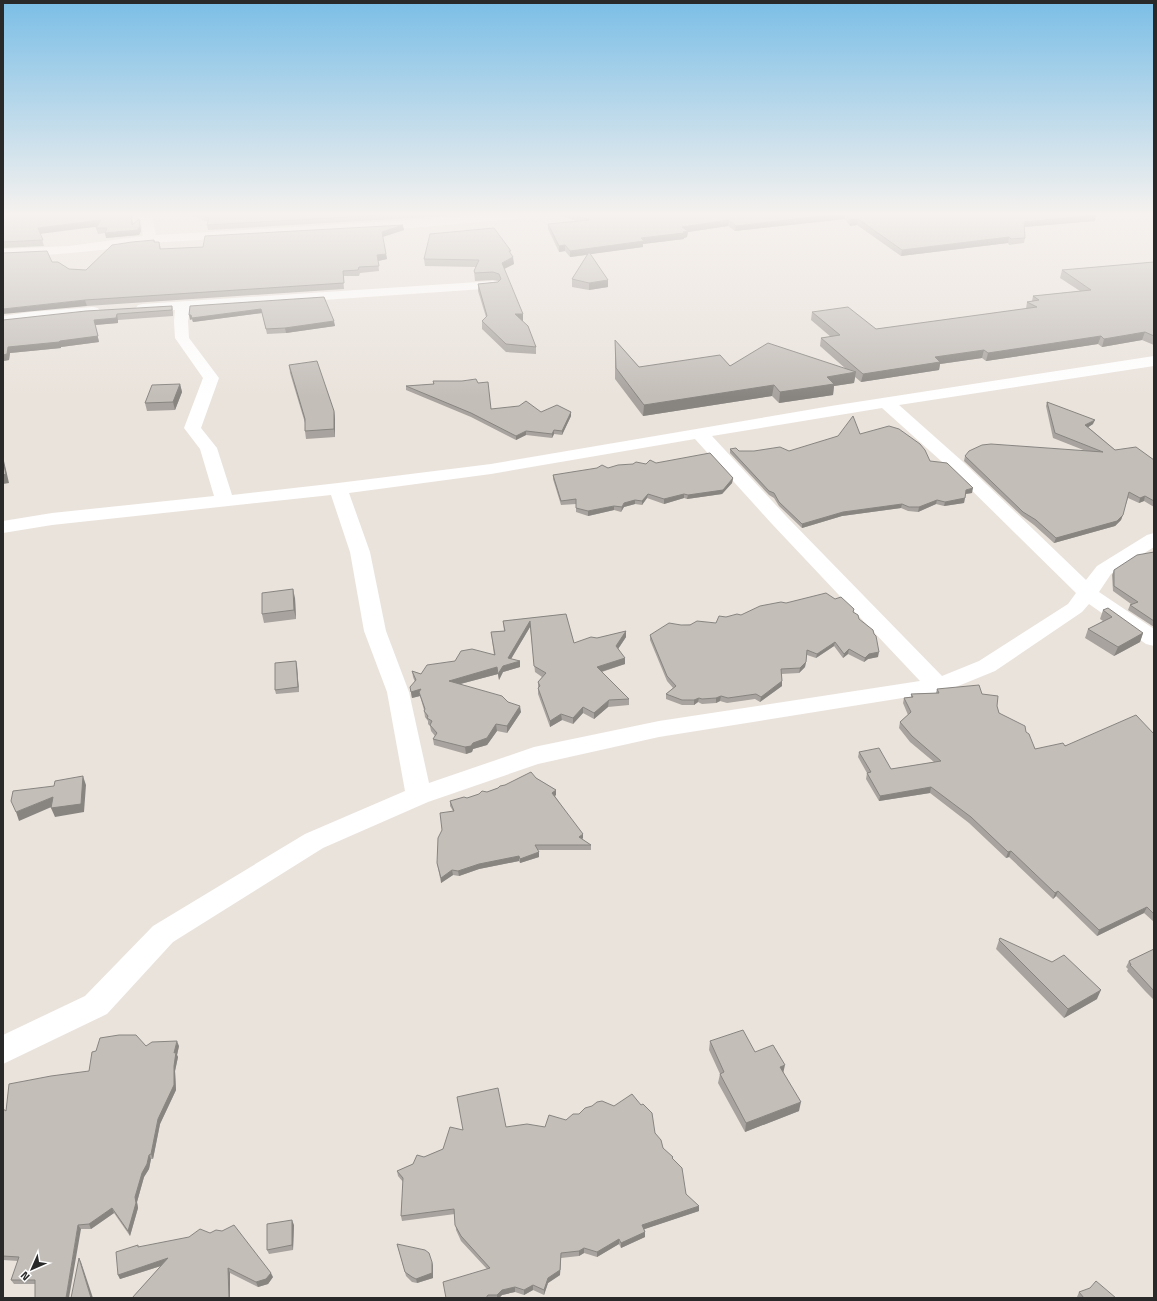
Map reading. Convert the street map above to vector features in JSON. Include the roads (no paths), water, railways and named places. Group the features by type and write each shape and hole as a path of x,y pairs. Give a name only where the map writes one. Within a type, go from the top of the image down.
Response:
{"street":[{"path":"131,308 493,285"},
{"path":"183,305 181,321 182,338 211,378 192,428 208,448 225,501"},
{"path":"3,320 30,316 109,310"},
{"path":"3,527 52,519 338,489 491,469 886,403 1154,361"},
{"path":"886,403 956,465 1087,594 1154,639"},
{"path":"700,434 778,520 938,686"},
{"path":"338,489 360,552 375,631 398,692 419,796"},
{"path":"3,1050 96,1005 162,934 314,841 419,796 534,756 659,728 938,686 987,666 1075,608 1104,570 1154,539"}]}
